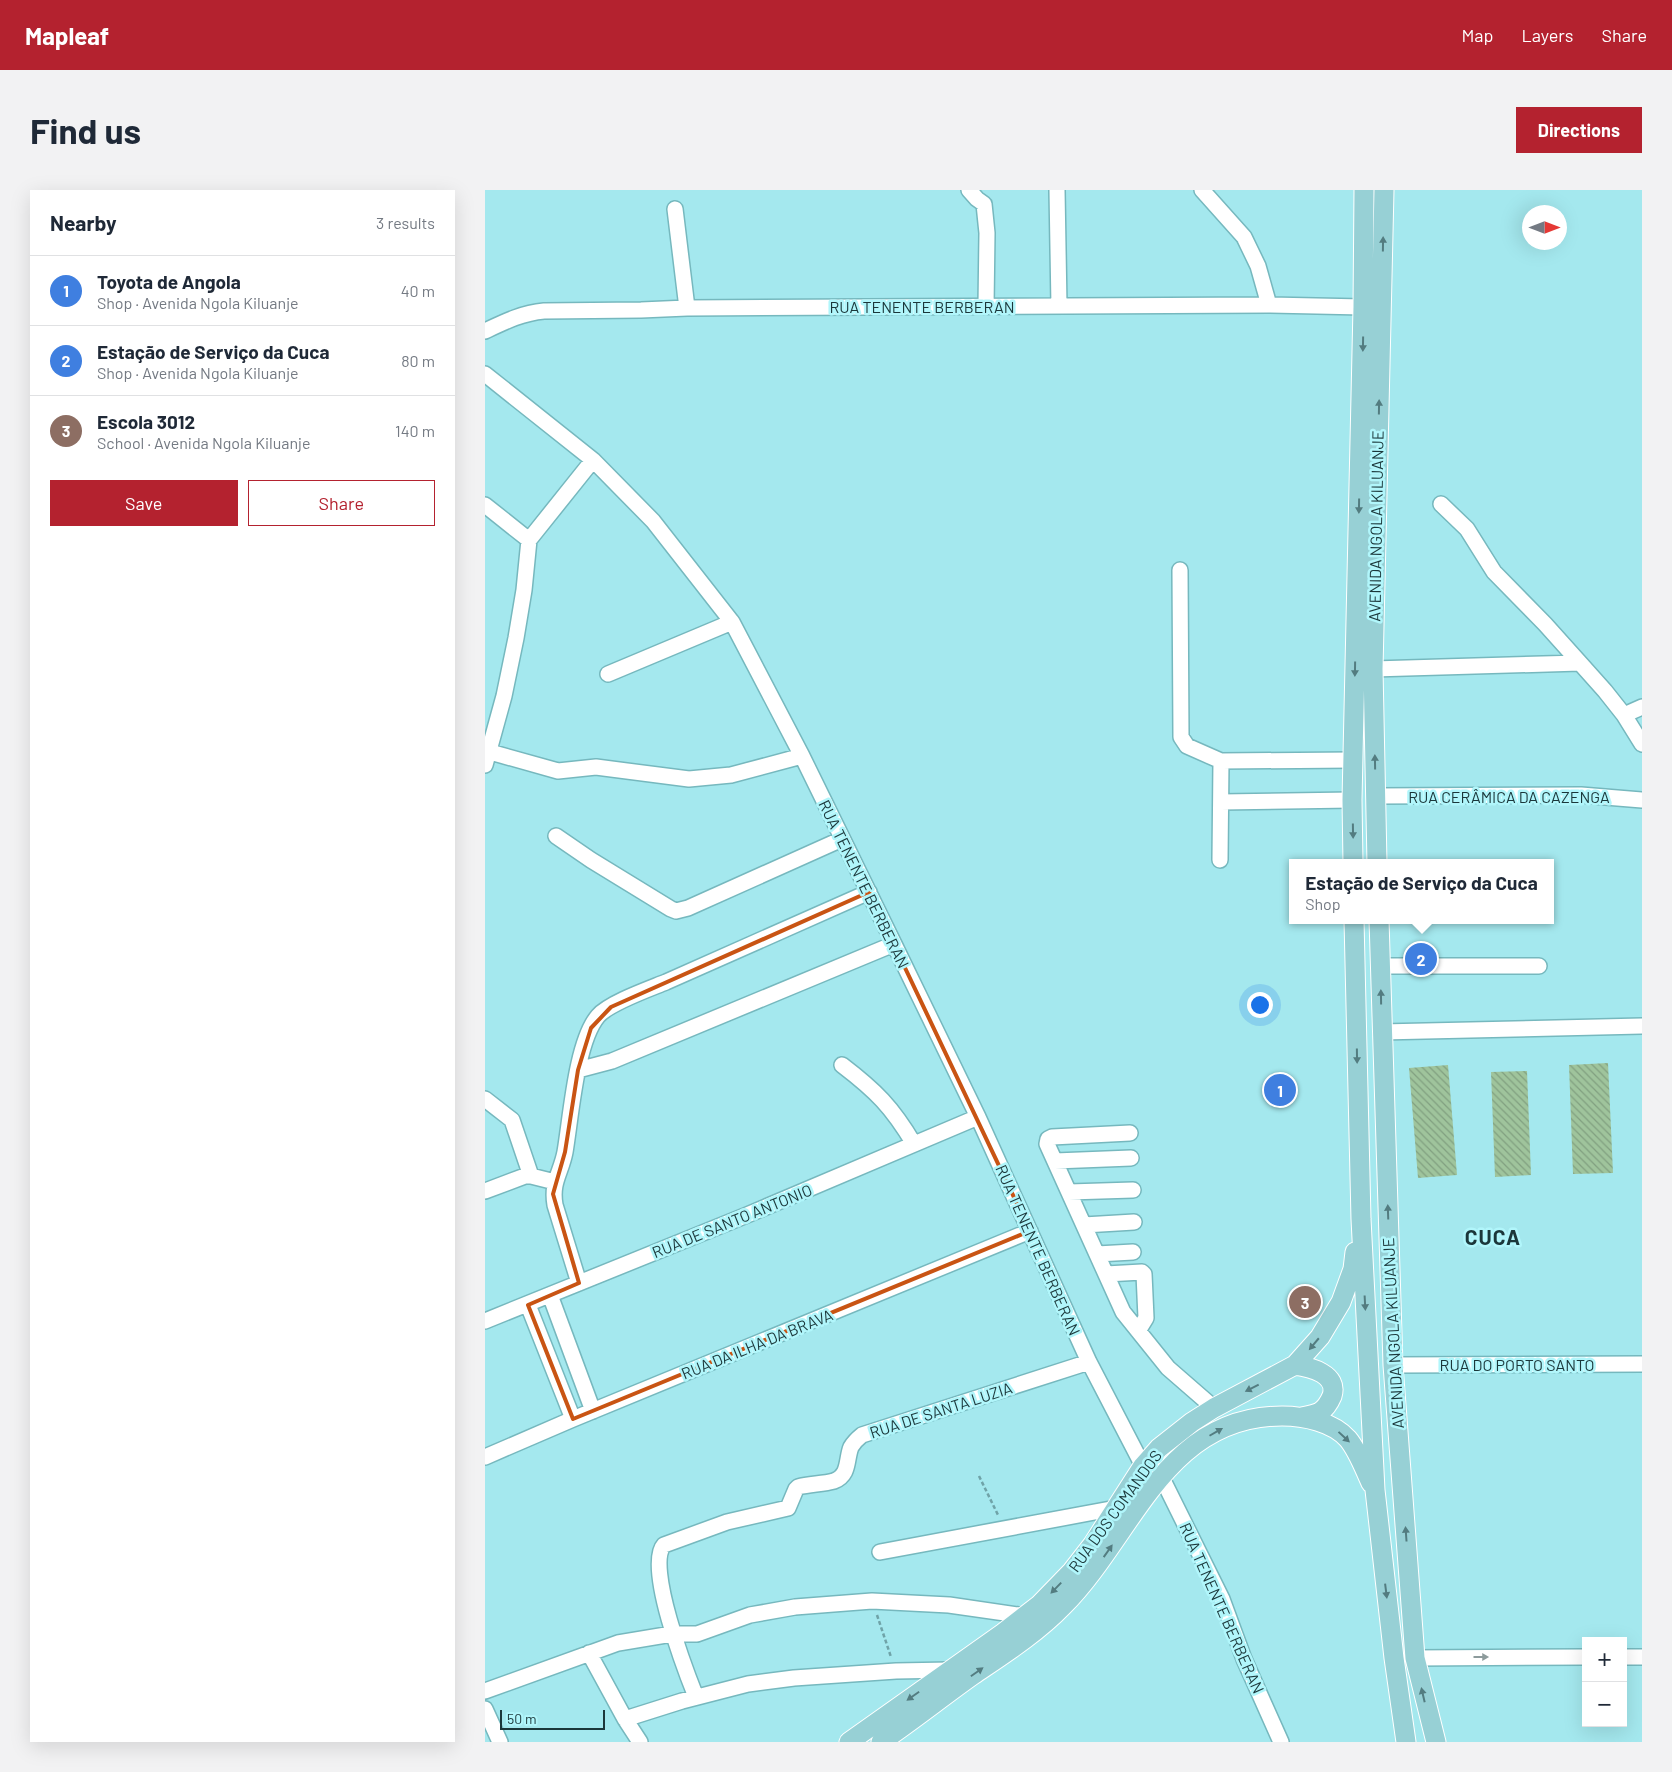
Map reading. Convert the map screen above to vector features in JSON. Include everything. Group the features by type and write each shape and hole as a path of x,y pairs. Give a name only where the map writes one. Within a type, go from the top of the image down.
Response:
{"main road":[{"name":"AVENIDA NGOLA KILUANJE","path":"1353,859 1352,800 1364,190"},
{"name":"AVENIDA NGOLA KILUANJE","path":"1377,859 1373,669 1384,190"},
{"name":"AVENIDA NGOLA KILUANJE","path":"1354,924 1361,1219 1375,1490 1393,1649 1406,1742"},
{"name":"AVENIDA NGOLA KILUANJE","path":"1379,924 1393,1365 1415,1658 1436,1742"},
{"path":"1295,1365 1320,1337 1341,1302 1353,1269 1361,1219"},
{"path":"1295,1365 1312,1367 1326,1375 1332,1385 1333,1393 1326,1407 1319,1413 1301,1417"},
{"name":"RUA DOS COMANDOS","path":"849,1742 1039,1605 1072,1571 1093,1544 1143,1466 1164,1444 1213,1408 1295,1365"},
{"name":"RUA DOS COMANDOS","path":"881,1742 1031,1634 1063,1607 1085,1582 1161,1476 1195,1444 1220,1428 1241,1421 1265,1416 1301,1417"},
{"path":"1301,1417 1334,1428 1348,1439 1375,1490"}],"street":[{"path":"969,190 977,199 985,204 987,233 986,306"},
{"path":"1057,190 1059,306"},
{"path":"1202,190 1244,237 1258,266 1269,305"},
{"path":"675,209 687,308"},
{"name":"RUA TENENTE BERBERAN","path":"485,331 513,318 536,312 687,308 986,306 1269,305 1363,307"},
{"name":"RUA TENENTE BERBERAN","path":"485,374 593,460 653,520 732,622 802,756 869,892 978,1117 1089,1362 1143,1466"},
{"path":"593,460 529,540 524,590 516,638 489,731 487,759 558,771 596,767 689,779 731,775 802,756"},
{"path":"1441,504 1467,529 1494,572 1545,624 1605,690 1625,715 1642,744"},
{"path":"485,505 529,540"},
{"path":"1180,570 1181,737 1187,746 1221,761 1353,760"},
{"path":"607,674 732,622"},
{"path":"1373,669 1580,663"},
{"path":"1625,715 1642,707"},
{"path":"1220,860 1221,761"},
{"name":"RUA CERÂMICA DA CAZENGA","path":"1376,796 1581,795 1642,800"},
{"path":"1221,802 1352,800"},
{"path":"556,836 591,860 676,911 688,908 842,839"},
{"path":"579,1283 553,1194 555,1182 563,1163 577,1070 591,1028 599,1015 611,1007 869,892"},
{"path":"577,1070 621,1057 894,944"},
{"path":"1380,966 1539,966"},
{"path":"1381,1032 1642,1026"},
{"path":"842,1064 870,1086 888,1105 914,1144"},
{"path":"485,1099 512,1120 531,1176"},
{"name":"RUA DE SANTO ANTONIO","path":"485,1321 747,1215 978,1117"},
{"path":"1131,1133 1052,1137 1047,1144 1123,1312 1168,1368 1213,1408"},
{"path":"1055,1161 1131,1158"},
{"path":"485,1192 516,1178 531,1176 555,1182"},
{"path":"1069,1192 1133,1190"},
{"path":"1084,1224 1134,1222"},
{"name":"RUA DA ILHA DA BRAVA","path":"485,1457 573,1419 1030,1232"},
{"path":"1097,1254 1133,1252"},
{"path":"1106,1274 1142,1272 1144,1274 1146,1318 1138,1331"},
{"path":"550,1295 593,1411"},
{"path":"528,1305 573,1419"},
{"name":"RUA DE SANTA LUZIA","path":"673,1634 658,1567 660,1549 667,1543 727,1522 788,1508 798,1487 835,1480 843,1475 847,1469 850,1449 854,1442 862,1435 1089,1362"},
{"name":"RUA DO PORTO SANTO","path":"1393,1365 1642,1364"},
{"name":"RUA TENENTE BERBERAN","path":"1161,1476 1222,1599 1244,1659 1281,1742"},
{"path":"880,1552 1116,1508"},
{"path":"485,1691 618,1644 673,1634 697,1634 750,1615 795,1607 872,1601 949,1606 1025,1616"},
{"path":"673,1634 695,1697"},
{"path":"589,1653 625,1719 640,1742"},
{"path":"1627,1657 1642,1656"},
{"path":"1415,1658 1582,1657"},
{"path":"625,1719 695,1697 748,1684 794,1678 896,1670 950,1670"},
{"path":"485,1709 500,1742"}],"path":[{"path":"979,1476 1005,1528"},
{"path":"872,1601 896,1670"}],"highlighted area":[{"path":"869,892 1030,1231 573,1419 528,1305 579,1283 553,1194 565,1152 578,1070 591,1028 611,1007"}],"building":[{"path":"1608,1063 1613,1173 1573,1174 1569,1065"},
{"path":"1448,1065 1457,1175 1418,1178 1409,1068"},
{"path":"1527,1071 1531,1175 1495,1177 1491,1072"}],"place":[{"name":"Estação de Serviço da Cuca","path":"1421,959"},
{"name":"Toyota de Angola","path":"1280,1090"},
{"name":"Escola 3012","path":"1305,1302"}],"district":[{"name":"CUCA","path":"1493,1238"}]}
